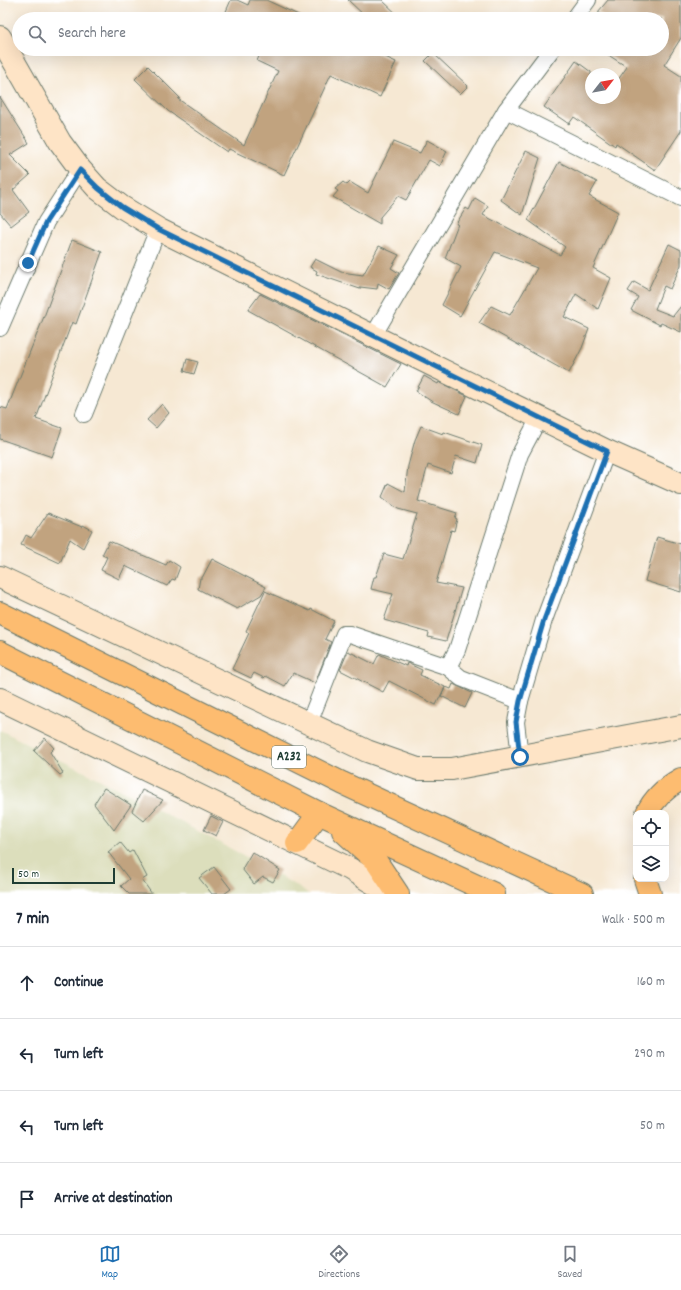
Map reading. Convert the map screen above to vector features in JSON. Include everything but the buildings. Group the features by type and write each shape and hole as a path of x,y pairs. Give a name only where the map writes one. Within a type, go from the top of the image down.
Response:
{"highway":[{"name":"A232","path":"0,613 342,783 582,894"},
{"name":"A232","path":"0,652 322,814 494,894"},
{"path":"648,810 651,805 664,791 681,779"},
{"path":"297,843 322,814 376,861 398,894"},
{"path":"646,882 650,894"}],"main road":[{"path":"0,37 60,142 80,170 98,188 122,207 158,229 373,336 607,451 681,484"},
{"path":"0,577 367,751 418,769 452,769 681,726"},
{"path":"0,699 350,869 390,894"}],"street":[{"path":"579,12 588,0"},
{"path":"373,336 506,110 547,56"},
{"path":"506,110 681,198"},
{"path":"0,328 46,222 80,170"},
{"path":"84,414 158,229"},
{"path":"448,667 457,650 520,454 539,418"},
{"path":"520,757 516,722 520,701 544,620 607,451"},
{"path":"309,723 344,634 350,634 448,667 462,678 520,701"}],"shaded area":[{"path":"0,730 109,784 267,868 309,894 0,894"}],"route":[{"path":"28,263 46,222 80,170 98,188 122,207 158,229 607,451 544,620 520,701 516,722 520,757"}]}
